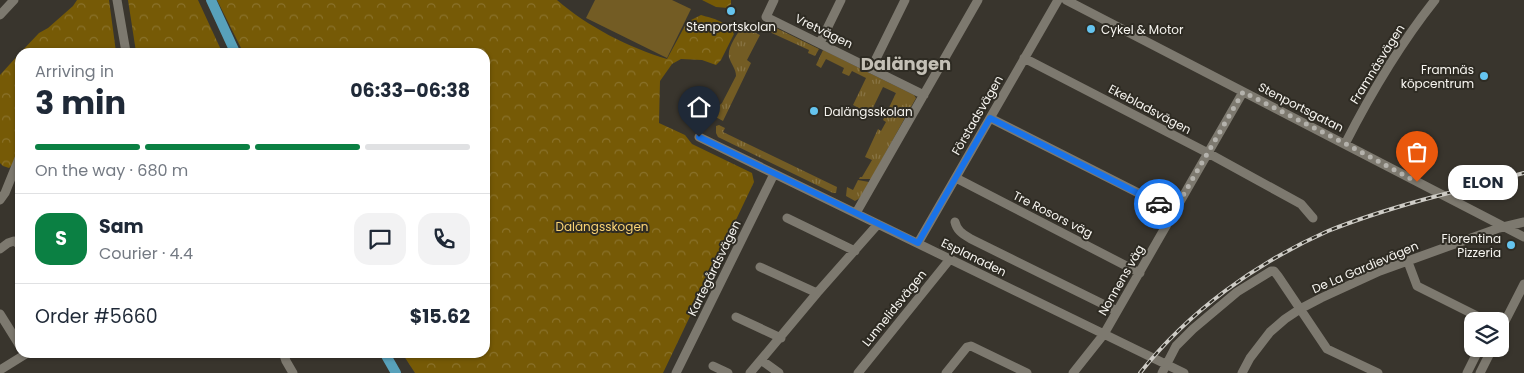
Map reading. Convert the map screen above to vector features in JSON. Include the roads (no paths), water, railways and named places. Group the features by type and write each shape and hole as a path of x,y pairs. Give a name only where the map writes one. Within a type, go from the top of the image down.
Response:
{"main road":[{"path":"211,0 233,48"},
{"path":"387,358 396,373"}],"street":[{"path":"0,15 14,0"},
{"path":"117,0 125,48"},
{"name":"Vretvägen","path":"774,0 766,17 924,95"},
{"path":"820,43 841,0"},
{"path":"871,69 905,0"},
{"path":"856,213 978,0"},
{"name":"Förstadsvägen","path":"918,243 1058,0"},
{"name":"Stenportsgatan","path":"1066,0 1524,237"},
{"name":"Framnäsvägen","path":"1346,144 1367,102 1388,67 1435,0"},
{"name":"Ekebladsvägen","path":"1024,58 1208,153 1301,204 1313,218"},
{"name":"Nonnens väg","path":"1073,373 1104,334 1243,92"},
{"path":"990,118 1174,211"},
{"name":"Esplanaden","path":"699,137 1104,334 1164,369 1184,373"},
{"path":"0,200 15,168"},
{"name":"Kartegårdsvägen","path":"676,373 774,174"},
{"name":"Tre Rosors väg","path":"956,178 1140,273"},
{"path":"787,218 855,251"},
{"path":"955,222 956,228 971,239 1117,311"},
{"name":"De La Gardievägen","path":"1242,373 1270,332 1300,309 1364,278 1504,227 1524,222"},
{"path":"750,373 816,293 878,224"},
{"path":"0,249 11,242 15,242"},
{"name":"Lunnelidsvägen","path":"858,373 950,259"},
{"path":"1408,262 1417,286 1469,312"},
{"path":"760,267 816,293"},
{"path":"1164,369 1182,338 1232,296 1271,271 1276,272 1327,349 1378,373"},
{"path":"1509,312 1524,284"},
{"path":"0,314 15,338"},
{"path":"736,317 780,338"},
{"path":"946,373 967,347 971,346 1027,373"},
{"path":"1468,373 1475,357"},
{"path":"1480,373 1488,357"},
{"path":"0,370 18,358"},
{"path":"285,358 293,373"},
{"path":"761,360 779,373"},
{"path":"1354,373 1358,364"},
{"path":"713,366 728,373"}],"railway":[{"path":"1140,373 1159,350 1202,309 1250,274 1301,244 1351,222 1422,200 1524,173"}],"place":[{"name":"Stenportskolan","path":"731,11"},
{"name":"Cykel & Motor","path":"1091,29"},
{"name":"Framnäs köpcentrum","path":"1484,76"},
{"name":"Dalängsskolan","path":"814,111"},
{"name":"ELON","path":"1417,182"},
{"name":"Fiorentina Pizzeria","path":"1511,245"}],"district":[{"name":"Dalängen","path":"906,63"}],"park label":[{"name":"Dalängsskogen","path":"602,226"}]}
